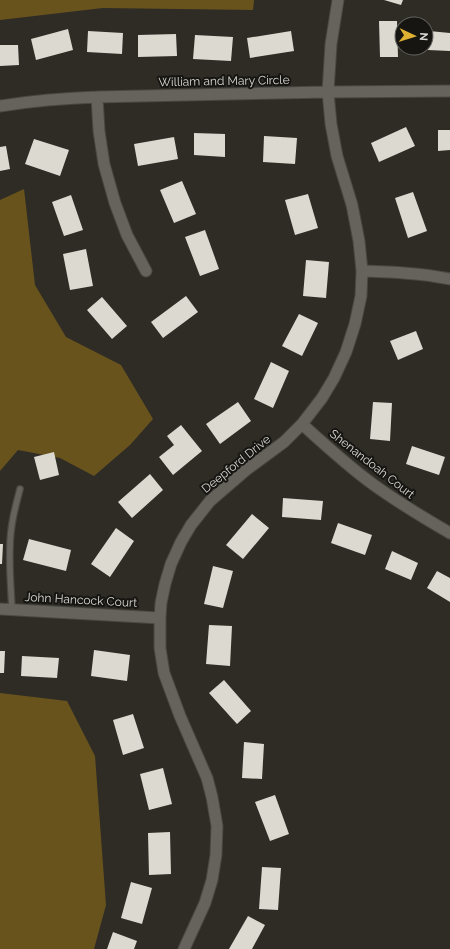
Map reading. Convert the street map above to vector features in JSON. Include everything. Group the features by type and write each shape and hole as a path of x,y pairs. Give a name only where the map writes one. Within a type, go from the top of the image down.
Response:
{"street":[{"name":"Deepford Drive","path":"184,949 205,903 212,880 216,856 217,826 207,778 180,716 164,673 160,648 161,603 171,564 191,524 210,501 246,470 284,442 302,424 322,398 334,378 346,352 355,324 361,296 362,271 359,241 352,205 337,156 331,124 328,92 331,44 338,0"},
{"name":"William and Mary Circle","path":"0,106 43,100 97,97 450,91"},
{"path":"97,97 99,131 104,164 115,203 127,235 146,271"},
{"path":"362,271 400,272 438,276 450,279"},
{"name":"Shenandoah Court","path":"302,424 336,456 374,485 412,511 450,532"},
{"name":"John Hancock Court","path":"0,609 160,618"}],"lane":[{"path":"12,609 10,546 13,517 20,489"}],"shaded area":[{"path":"0,0 254,0 253,10 103,8 0,20"},
{"path":"24,189 35,285 66,337 121,365 153,419 130,445 94,476 60,458 18,450 0,471 0,200"},
{"path":"0,693 67,701 95,756 106,905 94,949 0,949"}],"building":[{"path":"384,0 403,0 401,5"},
{"path":"379,21 394,21 394,56 398,57 380,57"},
{"path":"68,29 73,50 36,60 31,39"},
{"path":"88,31 123,33 122,54 87,52"},
{"path":"291,31 294,51 250,58 247,38"},
{"path":"434,31 450,33 450,51 434,50"},
{"path":"176,34 177,56 138,57 138,35"},
{"path":"195,35 233,37 231,61 193,59"},
{"path":"0,45 18,45 19,65 0,66"},
{"path":"406,127 415,146 379,162 371,143"},
{"path":"438,130 450,130 450,150 438,151"},
{"path":"194,133 225,134 225,157 194,155"},
{"path":"264,136 297,138 295,164 263,162"},
{"path":"174,137 178,159 138,166 134,144"},
{"path":"34,139 69,150 60,176 25,164"},
{"path":"6,146 10,169 0,171 0,147"},
{"path":"182,181 196,214 174,223 160,190"},
{"path":"413,192 427,231 408,238 395,198"},
{"path":"308,194 318,228 295,235 285,200"},
{"path":"71,195 83,230 64,236 52,202"},
{"path":"205,230 219,269 200,276 185,237"},
{"path":"86,249 93,286 70,290 63,254"},
{"path":"306,260 329,262 326,298 303,296"},
{"path":"186,296 198,312 163,338 151,322"},
{"path":"102,297 127,326 112,339 87,310"},
{"path":"299,314 318,323 302,356 282,346"},
{"path":"416,331 423,349 398,360 390,341"},
{"path":"271,362 289,371 273,408 254,399"},
{"path":"238,402 251,421 220,444 206,424"},
{"path":"373,402 392,403 390,441 370,439"},
{"path":"181,425 202,451 173,475 159,457 174,445 167,436"},
{"path":"412,446 445,457 439,475 406,464"},
{"path":"54,452 59,475 40,480 34,457"},
{"path":"150,474 163,490 132,518 118,502"},
{"path":"283,498 323,501 321,520 282,517"},
{"path":"252,514 269,528 243,559 226,545"},
{"path":"338,523 372,535 365,555 331,543"},
{"path":"116,528 134,541 110,577 91,564"},
{"path":"29,539 71,550 66,571 23,560"},
{"path":"0,544 3,544 2,564 0,564"},
{"path":"392,551 418,563 411,580 385,569"},
{"path":"213,566 233,571 223,608 204,604"},
{"path":"437,571 450,578 450,602 427,588"},
{"path":"209,625 232,626 230,666 206,664"},
{"path":"94,650 130,655 127,681 91,676"},
{"path":"0,651 5,651 4,673 0,673"},
{"path":"22,656 59,658 57,678 21,676"},
{"path":"224,680 251,711 237,724 209,693"},
{"path":"133,714 144,748 123,755 113,720"},
{"path":"244,742 264,744 262,779 242,778"},
{"path":"163,768 172,804 149,810 140,774"},
{"path":"275,795 289,834 270,841 255,802"},
{"path":"170,832 171,874 149,875 148,833"},
{"path":"262,867 281,868 278,910 259,909"},
{"path":"131,882 152,888 142,924 121,918"},
{"path":"248,916 265,925 252,949 229,949"},
{"path":"113,932 137,941 134,949 107,949"}]}
